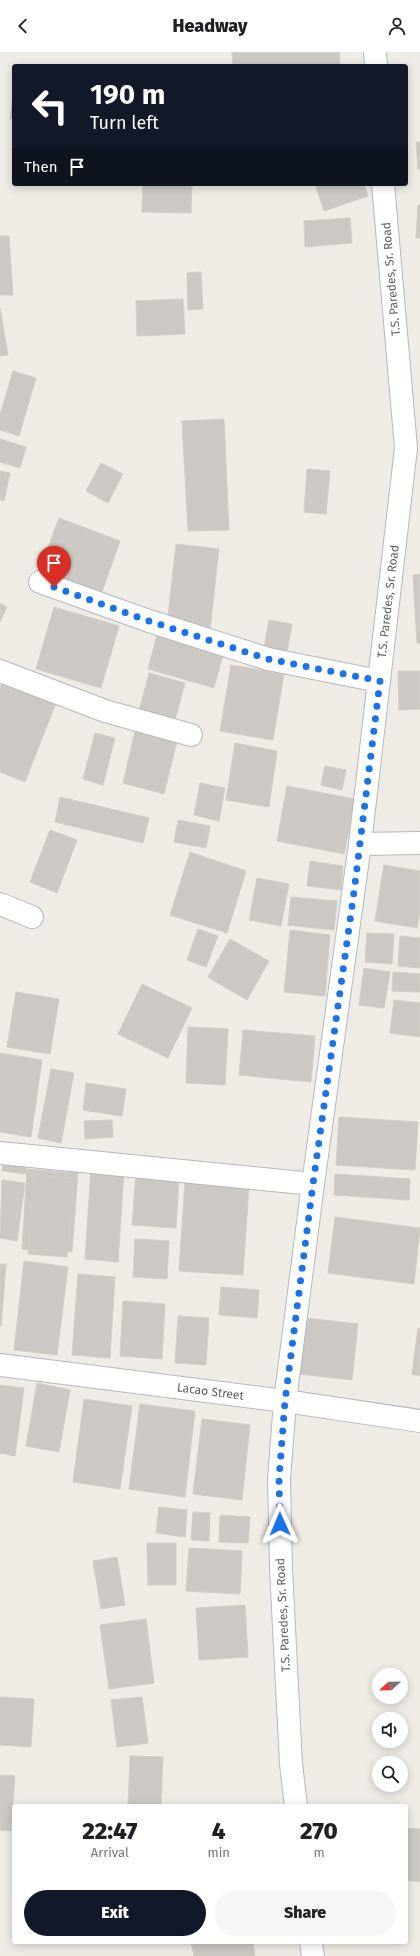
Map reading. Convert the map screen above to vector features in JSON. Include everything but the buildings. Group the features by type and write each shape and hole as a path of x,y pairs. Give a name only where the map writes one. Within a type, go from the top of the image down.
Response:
{"street":[{"path":"375,52 376,64"},
{"name":"T.S. Paredes, Sr. Road","path":"296,1804 291,1764 281,1569 279,1479 285,1401 313,1184 360,844 380,681 413,449 383,186"},
{"path":"40,582 149,621 268,659 380,681"},
{"path":"0,671 105,711 191,735"},
{"path":"360,844 420,843"},
{"path":"0,904 32,917"},
{"path":"0,1153 313,1184"},
{"name":"Lacao Street","path":"0,1365 285,1401 420,1425"},
{"path":"311,1944 313,1956"}],"route":[{"path":"54,587 149,621 268,659 380,681 354,892 313,1184 285,1401 279,1479 280,1524"}]}
